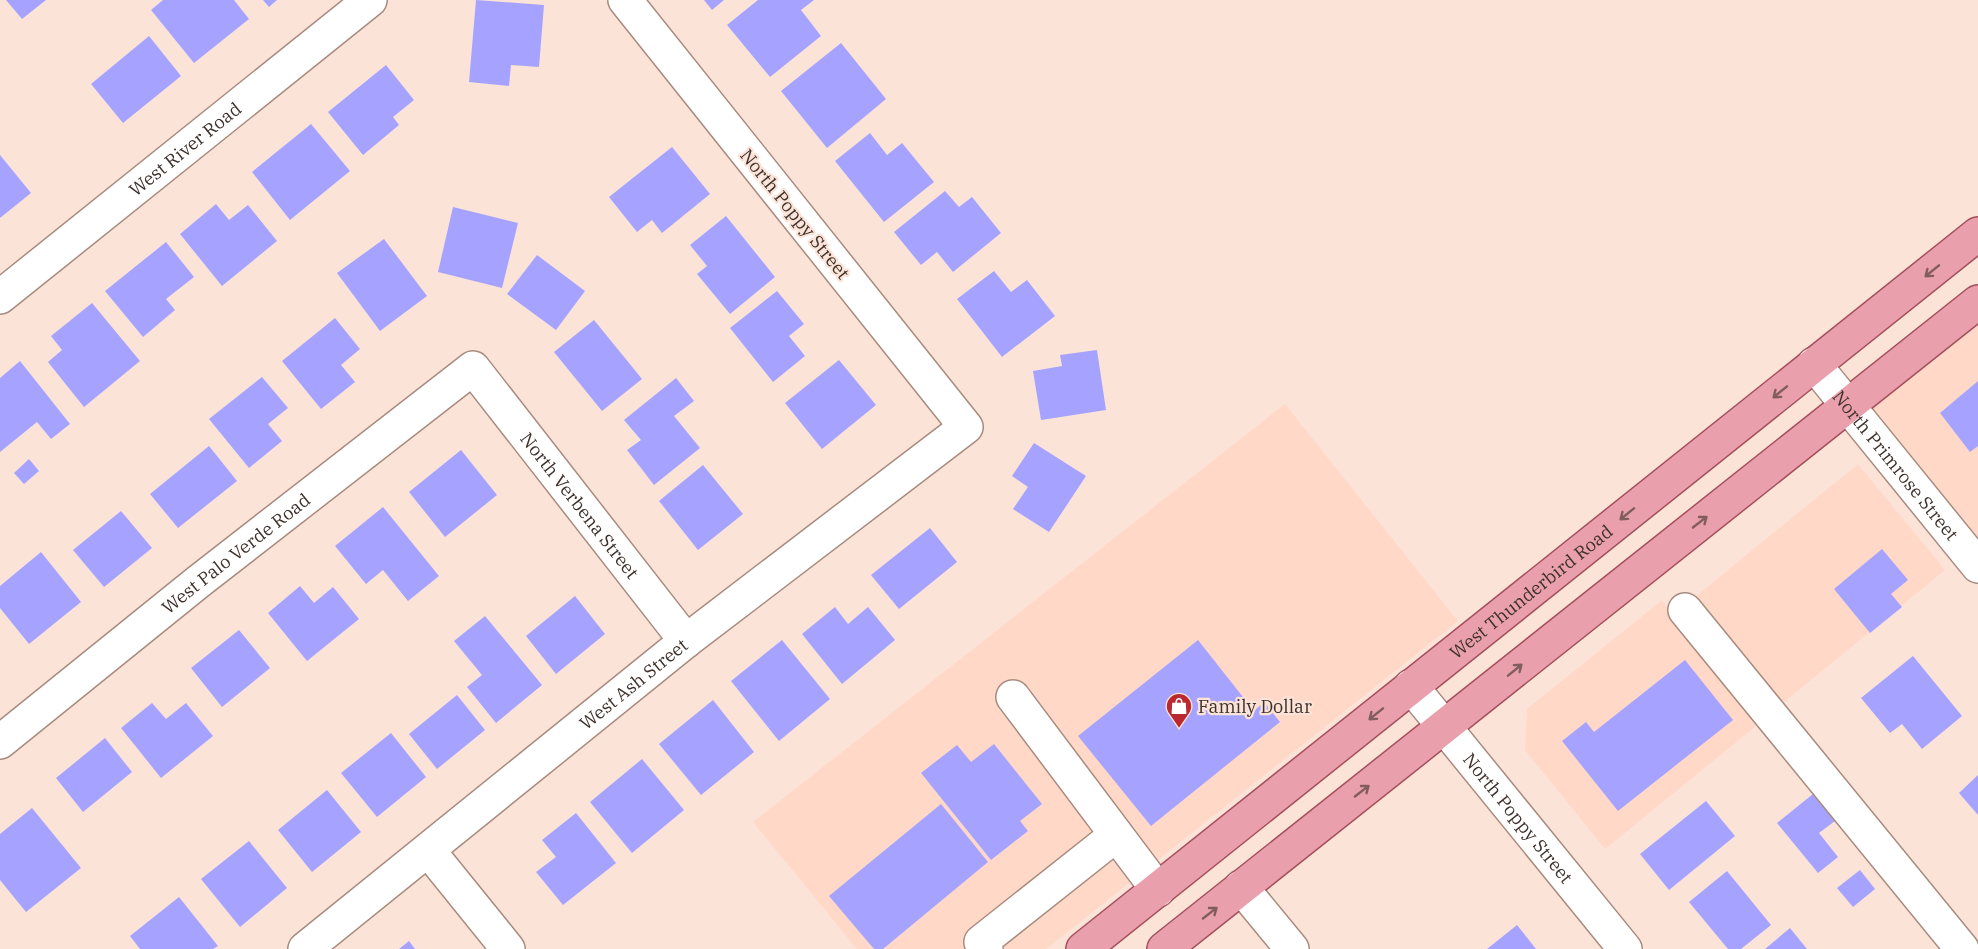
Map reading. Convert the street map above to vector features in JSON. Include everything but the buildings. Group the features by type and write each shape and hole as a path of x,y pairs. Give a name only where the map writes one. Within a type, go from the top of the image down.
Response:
{"main road":[{"name":"West Thunderbird Road","path":"1083,949 1978,234"},
{"path":"1164,949 1646,563 1978,302"}],"street":[{"name":"West River Road","path":"0,297 370,0"},
{"name":"North Poppy Street","path":"625,0 966,427"},
{"name":"North Primrose Street","path":"1814,364 1978,566"},
{"name":"North Verbena Street","path":"473,368 686,641"},
{"name":"West Palo Verde Road","path":"0,742 198,582 473,368"},
{"name":"West Ash Street","path":"305,949 686,641 966,427"},
{"path":"1685,610 1962,949"},
{"name":"North Poppy Street","path":"1411,686 1625,949"},
{"path":"1013,697 1158,890"},
{"path":"980,947 1116,835"},
{"path":"428,849 508,949"},
{"path":"1241,887 1292,949"}],"shaded area":[{"path":"1978,319 1978,545 1867,409"},
{"path":"1285,404 1458,621 1046,949 857,949 753,822"},
{"path":"1858,464 1945,570 1783,703 1696,596"},
{"path":"1662,600 1761,722 1605,849 1525,750 1527,709"}],"place":[{"name":"Family Dollar","path":"1179,729"}]}
